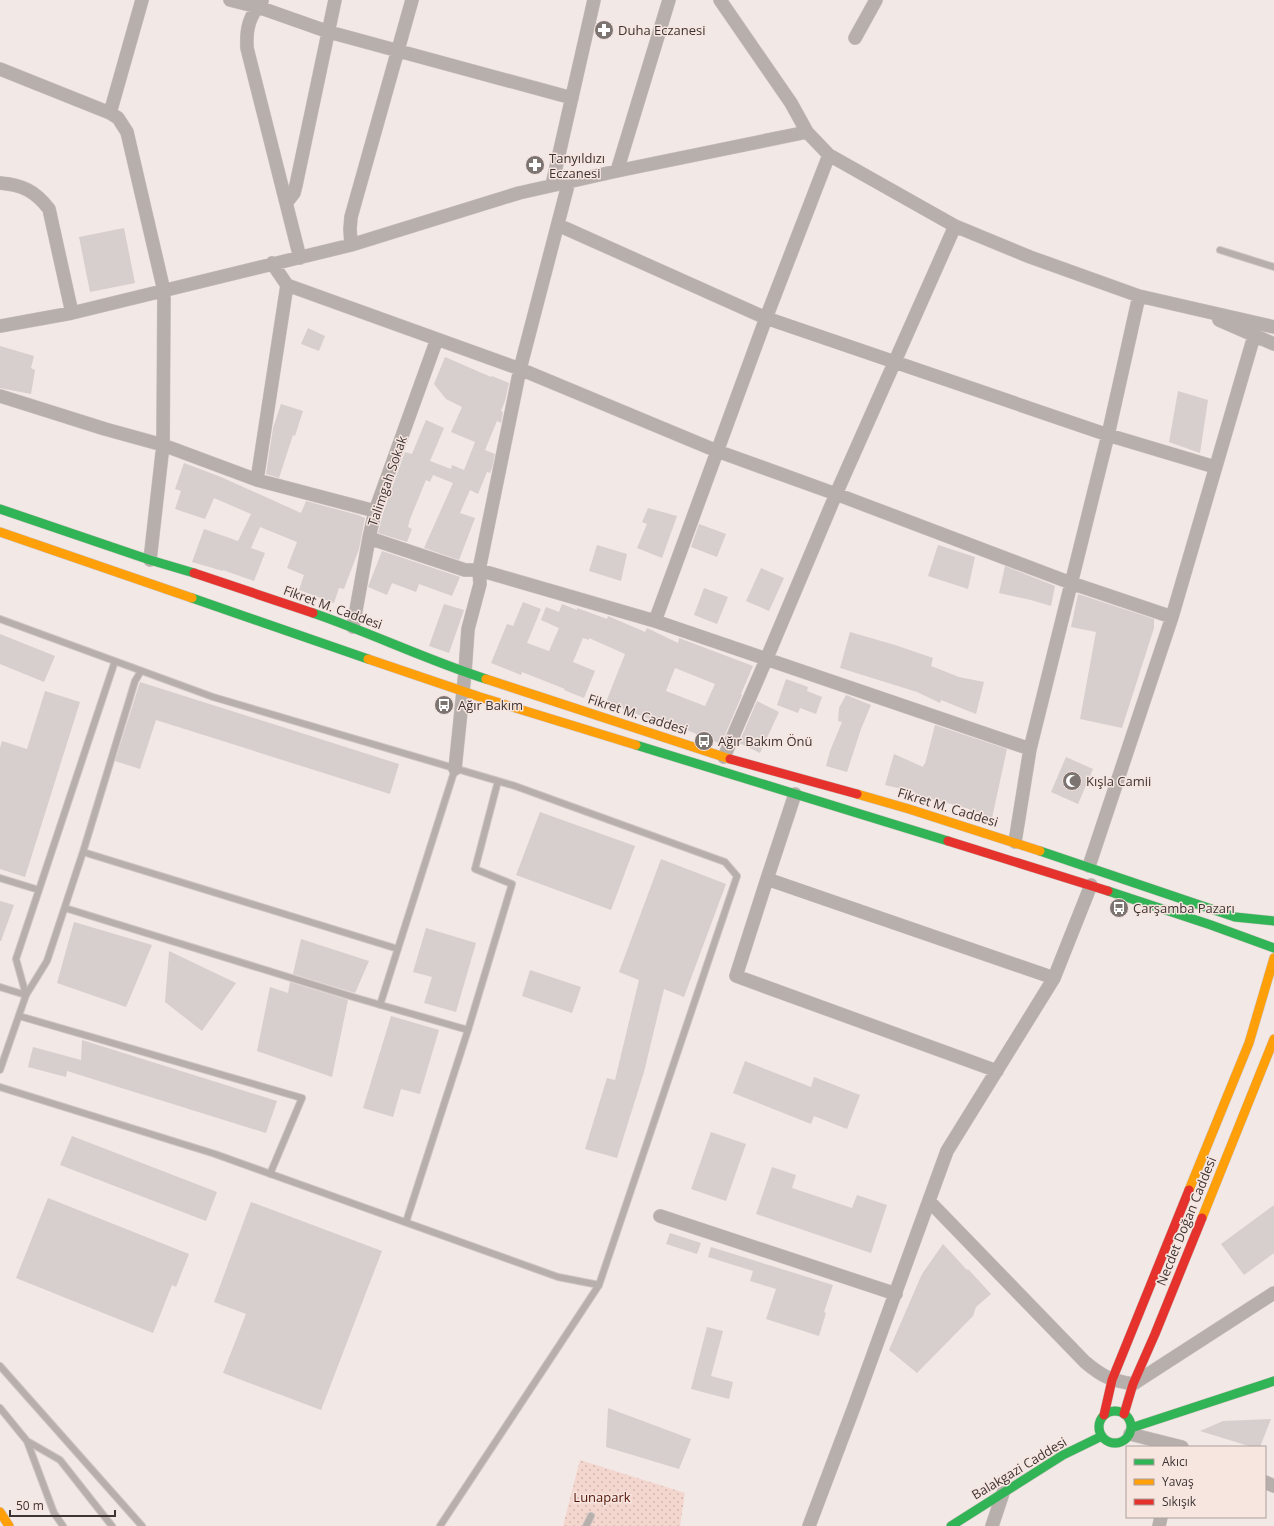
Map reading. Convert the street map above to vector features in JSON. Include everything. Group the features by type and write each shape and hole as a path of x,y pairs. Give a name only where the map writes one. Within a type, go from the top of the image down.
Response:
{"main road":[{"name":"Fikret M. Caddesi","path":"0,509 150,560 211,578 353,627 465,672 724,756 909,809 1016,842 1235,917 1274,921"},
{"path":"0,532 463,692 1091,885 1212,925 1274,948"},
{"path":"1104,1415 1114,1411 1124,1414 1131,1423 1130,1431 1122,1441 1116,1443 1111,1442 1102,1436 1099,1425 1104,1415 1112,1380 1249,1043 1274,958"},
{"name":"Necdet Doğan Caddesi","path":"1124,1414 1133,1384 1155,1334 1274,1039"},
{"path":"1130,1431 1274,1381"},
{"name":"Balakgazi Caddesi","path":"951,1526 1063,1455 1102,1436"},
{"path":"0,1512 9,1526"}],"street":[{"path":"110,113 142,0"},
{"path":"230,0 260,3 328,32 572,98"},
{"path":"287,202 294,193 296,185 335,0"},
{"path":"351,245 351,217 412,0"},
{"path":"552,185 594,0"},
{"path":"617,171 669,0"},
{"path":"720,0 791,103 807,132 829,155 955,226 1030,257 1139,296 1274,327"},
{"path":"855,38 876,0"},
{"path":"260,3 252,15 248,26 246,35 248,48 300,258"},
{"path":"0,69 110,113 118,118 124,125 127,132 164,291 163,446 150,560"},
{"path":"0,326 72,313 272,263 300,258 351,245 519,193 552,185 807,132"},
{"path":"655,621 766,318 829,155"},
{"path":"455,768 468,629 480,584 479,570 520,369 569,182"},
{"path":"0,183 17,185 30,190 40,198 49,209 72,313"},
{"path":"558,225 766,318 1108,435 1215,467"},
{"path":"724,756 836,494 955,226"},
{"path":"272,263 287,285 520,369 717,451 1072,583 1172,617"},
{"path":"257,480 287,285"},
{"path":"1016,842 1030,749 1108,435 1139,296"},
{"path":"1192,308 1274,344"},
{"path":"1089,866 1172,617 1254,336"},
{"name":"Talimgah Sokak","path":"353,627 375,511 437,339"},
{"path":"0,396 163,446 257,480 375,511"},
{"path":"369,538 465,570 479,570 655,621 1030,749"},
{"path":"795,794 736,976 997,1071"},
{"path":"767,879 1054,978"},
{"path":"809,1526 896,1294 947,1150 1054,978 1091,885"},
{"path":"929,1201 1085,1362 1099,1374 1112,1380 1133,1384 1274,1293"},
{"path":"660,1216 896,1294"},
{"path":"1130,1431 1177,1446"},
{"path":"992,1526 1003,1493"}],"lane":[{"path":"1220,250 1274,267"},
{"path":"0,619 213,697 498,781 725,862 737,876 599,1285 440,1526"},
{"path":"26,995 16,959 116,661"},
{"path":"0,1070 26,995 47,961 83,852 135,681 142,671"},
{"path":"380,1005 455,768"},
{"path":"406,1222 468,1030 512,884 475,869 498,781"},
{"path":"83,852 398,949"},
{"path":"0,878 39,890"},
{"path":"65,908 380,1005 468,1030"},
{"path":"0,987 26,995"},
{"path":"19,1016 302,1098 270,1174"},
{"path":"0,1086 208,1152 558,1277 599,1285"},
{"path":"0,1366 142,1526"},
{"path":"0,1408 27,1441 54,1513 63,1526"},
{"path":"27,1441 60,1460 112,1526"},
{"path":"586,1526 591,1516"}],"green space":[{"name":"Lunapark","path":"580,1460 685,1493 680,1526 563,1526"}],"building":[{"path":"124,228 135,283 90,292 79,237"},
{"path":"308,328 325,336 319,351 301,344"},
{"path":"0,346 34,356 31,368 35,370 31,394 0,388"},
{"path":"445,357 491,377 492,376 509,383 501,411 503,412 501,423 497,421 485,450 495,454 492,468 490,473 487,472 478,494 470,490 460,513 475,518 459,560 424,548 453,483 433,475 430,482 426,480 410,519 408,527 412,529 407,542 378,533 383,513 405,452 412,454 426,420 444,428 430,461 451,469 452,465 464,470 475,442 451,432 462,407 446,399 434,384"},
{"path":"1178,391 1208,400 1200,453 1169,442"},
{"path":"281,404 303,411 295,436 293,435 279,478 266,474 273,428"},
{"path":"184,463 221,477 301,513 306,501 365,518 359,549 344,589 339,588 334,603 299,590 304,575 287,568 297,542 260,527 251,548 265,553 254,581 223,570 192,562 204,529 238,541 251,514 214,498 205,519 175,509 181,491 175,489"},
{"path":"648,508 677,516 662,558 637,548 647,524 642,522"},
{"path":"699,524 726,534 717,557 691,547"},
{"path":"597,545 627,554 621,581 589,571"},
{"path":"938,545 975,557 968,589 928,576"},
{"path":"382,551 460,577 452,596 419,584 416,592 392,583 387,595 368,587"},
{"path":"1005,566 1055,586 1051,606 999,593"},
{"path":"761,568 784,578 769,611 746,601"},
{"path":"704,588 728,597 717,624 694,615"},
{"path":"1078,594 1154,619 1154,628 1122,728 1080,719 1096,632 1071,627"},
{"path":"523,602 541,609 527,643 549,651 559,628 541,620 546,607 559,612 562,604 607,619 608,616 645,632 647,628 678,643 679,638 753,666 724,737 722,736 719,743 655,719 654,721 606,702 625,654 589,638 589,640 583,638 573,662 595,671 584,698 522,672 521,675 491,663 507,624 513,626","holes":["675,668 715,684 705,706 666,691"]},
{"path":"444,604 464,610 449,653 429,646"},
{"path":"850,632 933,658 931,666 959,677 984,682 976,714 941,700 940,703 917,692 840,668"},
{"path":"0,634 55,656 44,682 0,664"},
{"path":"786,679 808,687 807,691 822,697 816,714 800,708 798,713 777,705"},
{"path":"140,682 399,764 390,794 156,720 140,769 115,761"},
{"path":"45,691 80,702 25,877 0,869 0,748 2,741 27,749"},
{"path":"846,695 871,705 861,729 847,772 826,766 830,751 842,722 838,721 839,708"},
{"path":"757,701 779,712 760,753 739,743"},
{"path":"935,725 1007,749 992,818 966,808 914,794 915,792 885,785 894,754 923,767"},
{"name":"Kışla Camii","path":"1066,757 1093,769 1078,804 1051,792"},
{"path":"540,812 635,846 611,910 516,875"},
{"path":"661,859 726,884 684,997 664,989 644,1072 617,1158 585,1149 607,1078 615,1080 639,980 619,972"},
{"path":"0,901 14,905 1,941 0,941"},
{"path":"74,922 152,945 126,1007 57,983"},
{"path":"426,928 476,943 456,1012 424,1003 432,977 413,972"},
{"path":"301,939 369,961 355,993 293,974"},
{"path":"169,951 236,983 202,1031 165,1002"},
{"path":"530,970 581,987 572,1013 522,996"},
{"path":"290,982 348,1000 332,1077 257,1051 270,987 288,993"},
{"path":"391,1016 439,1030 420,1094 401,1089 393,1117 363,1108"},
{"path":"82,1040 277,1101 266,1133 67,1071 66,1077 28,1067 33,1047 81,1060"},
{"path":"745,1061 811,1087 814,1077 860,1095 847,1129 814,1116 811,1124 733,1093"},
{"path":"711,1132 746,1144 726,1201 691,1189"},
{"path":"72,1136 217,1192 206,1221 60,1165"},
{"path":"772,1167 796,1175 792,1188 852,1208 857,1195 887,1205 871,1253 756,1214"},
{"path":"48,1198 189,1254 176,1287 172,1285 153,1333 16,1278"},
{"path":"251,1202 382,1251 321,1410 223,1373 246,1314 214,1302"},
{"path":"1274,1205 1274,1253 1244,1275 1221,1244"},
{"path":"670,1233 701,1243 697,1254 666,1244"},
{"path":"943,1244 991,1294 976,1307 973,1316 917,1373 889,1350 922,1274"},
{"path":"711,1247 833,1285 824,1312 826,1313 819,1336 766,1319 776,1289 750,1281 753,1271 708,1257"},
{"path":"707,1327 723,1331 711,1376 733,1382 729,1399 691,1389"},
{"path":"608,1408 691,1439 679,1469 606,1447"},
{"path":"1271,1419 1260,1446 1249,1446 1200,1431 1223,1421"}],"traffic: fast":[{"path":"0,509 150,560 194,573"},
{"path":"192,598 368,659"},
{"path":"313,613 464,672 486,679"},
{"path":"636,745 948,841"},
{"path":"1040,851 1235,917 1274,921"},
{"path":"1108,891 1211,925 1274,948"},
{"path":"1131,1428 1274,1381"},
{"path":"1112,1411 1118,1411 1128,1418 1131,1427 1130,1433 1124,1440 1118,1443 1112,1443 1102,1436 1099,1430 1099,1424 1106,1414 1112,1411"},
{"path":"951,1526 1063,1455 1102,1436"}],"traffic: slow":[{"path":"0,532 192,598"},
{"path":"368,659 480,697 636,745"},
{"path":"486,679 730,759"},
{"path":"857,794 1040,851"},
{"path":"1189,1190 1249,1043 1274,958"},
{"path":"1202,1218 1274,1039"},
{"path":"0,1512 9,1526"}],"traffic: jam":[{"path":"194,573 313,613"},
{"path":"730,759 857,794"},
{"path":"948,841 1108,891"},
{"path":"1104,1415 1112,1380 1189,1190"},
{"path":"1124,1414 1133,1384 1202,1218"}],"place":[{"name":"Duha Eczanesi","path":"604,30"},
{"name":"Tanyıldızı Eczanesi","path":"535,165"},
{"name":"Ağır Bakım","path":"444,705"},
{"name":"Ağır Bakım Önü","path":"704,741"},
{"name":"Kışla Camii","path":"1072,781"},
{"name":"Çarşamba Pazarı","path":"1119,908"}]}
